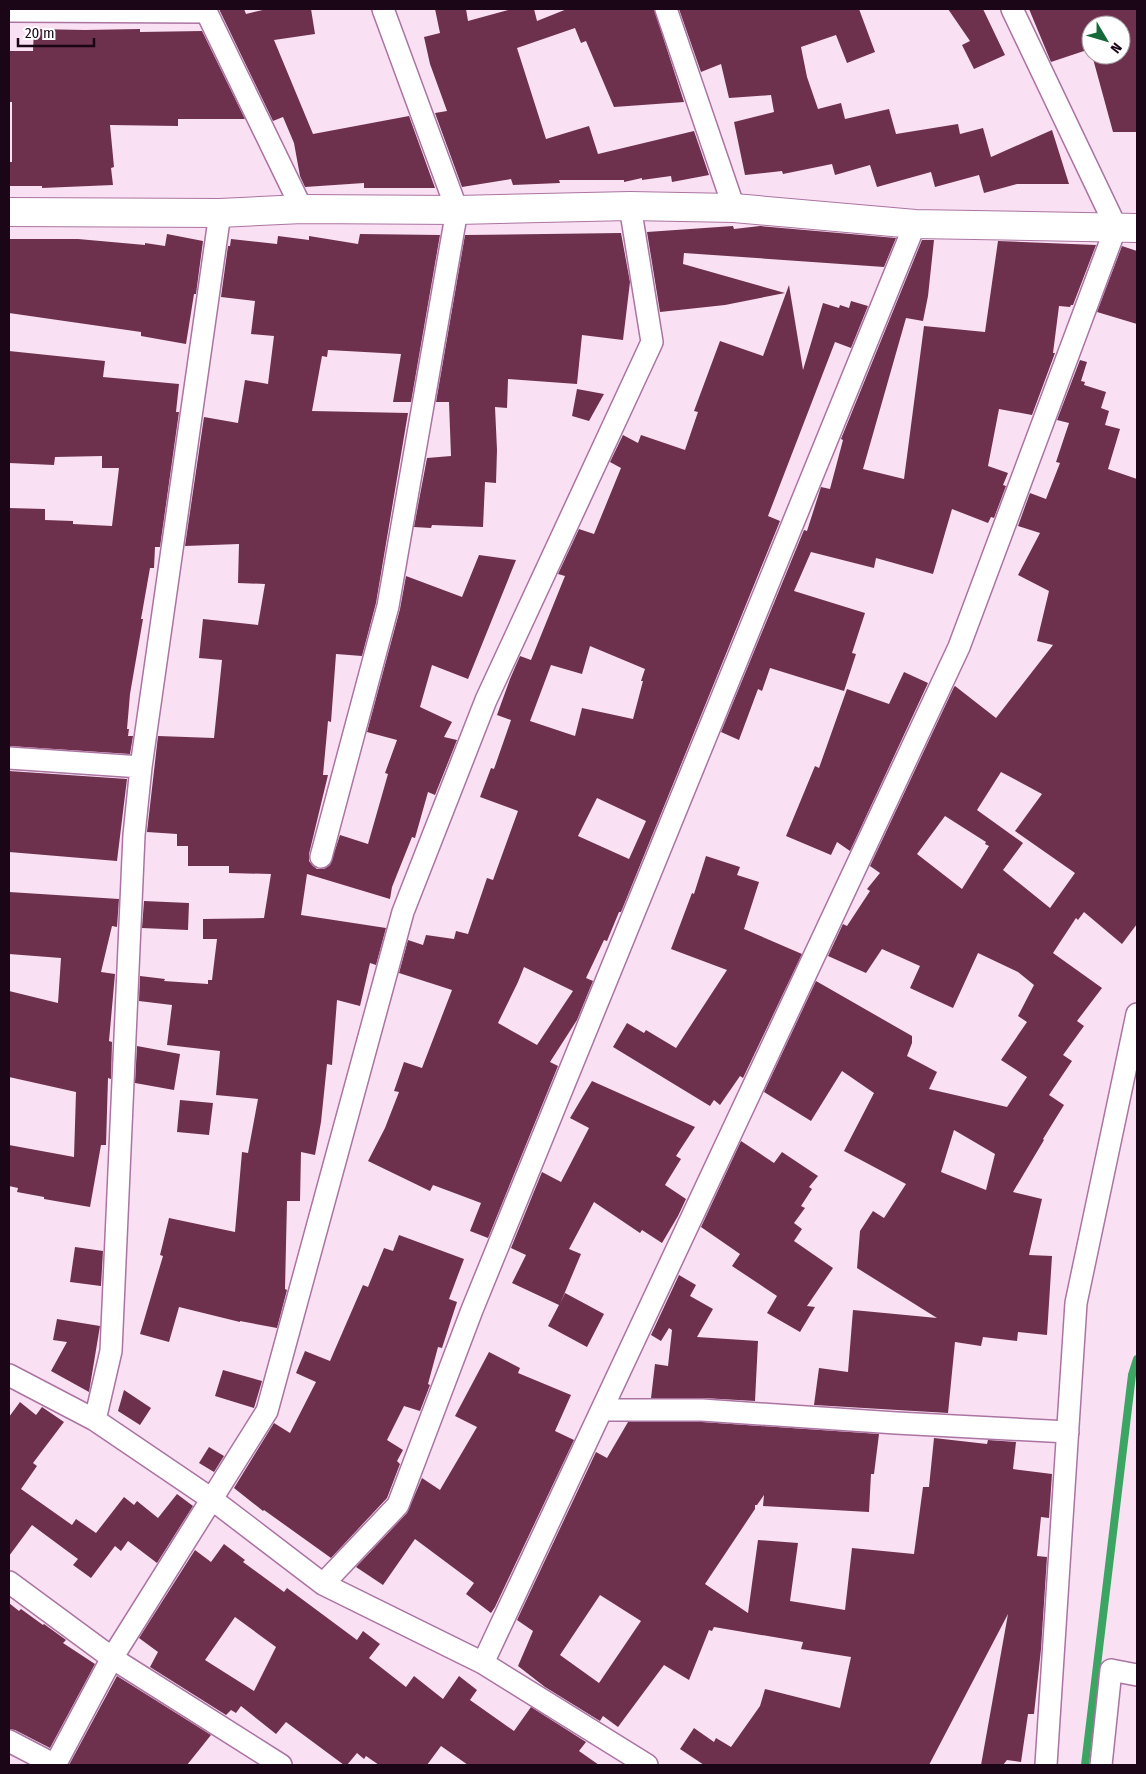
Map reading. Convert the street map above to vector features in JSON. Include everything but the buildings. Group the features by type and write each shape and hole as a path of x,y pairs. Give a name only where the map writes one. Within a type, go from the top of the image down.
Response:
{"street":[{"path":"321,857 388,606 457,210 383,9"},
{"path":"666,9 734,208"},
{"path":"483,1663 959,646 1127,227 1012,9"},
{"path":"9,11 206,10 302,209"},
{"path":"9,1741 55,1765 112,1658 213,1500 267,1411 407,903 486,700 652,342 630,206"},
{"path":"9,212 220,213 302,209 457,210 630,206 734,208 914,224 1127,227"},
{"path":"94,1420 110,1351 134,835 141,767 220,213"},
{"path":"323,1584 398,1506 472,1310 914,224"},
{"path":"9,758 141,767"},
{"path":"1046,1765 1076,1303 1137,1014"},
{"path":"9,1375 94,1420 213,1500 323,1584 483,1663 647,1765"},
{"path":"602,1410 702,1410 1068,1432"},
{"path":"9,1582 112,1658 281,1765"},
{"path":"1101,1765 1111,1670 1137,1675"}],"waterway":[{"path":"1085,1765 1132,1375 1137,1359"}]}
